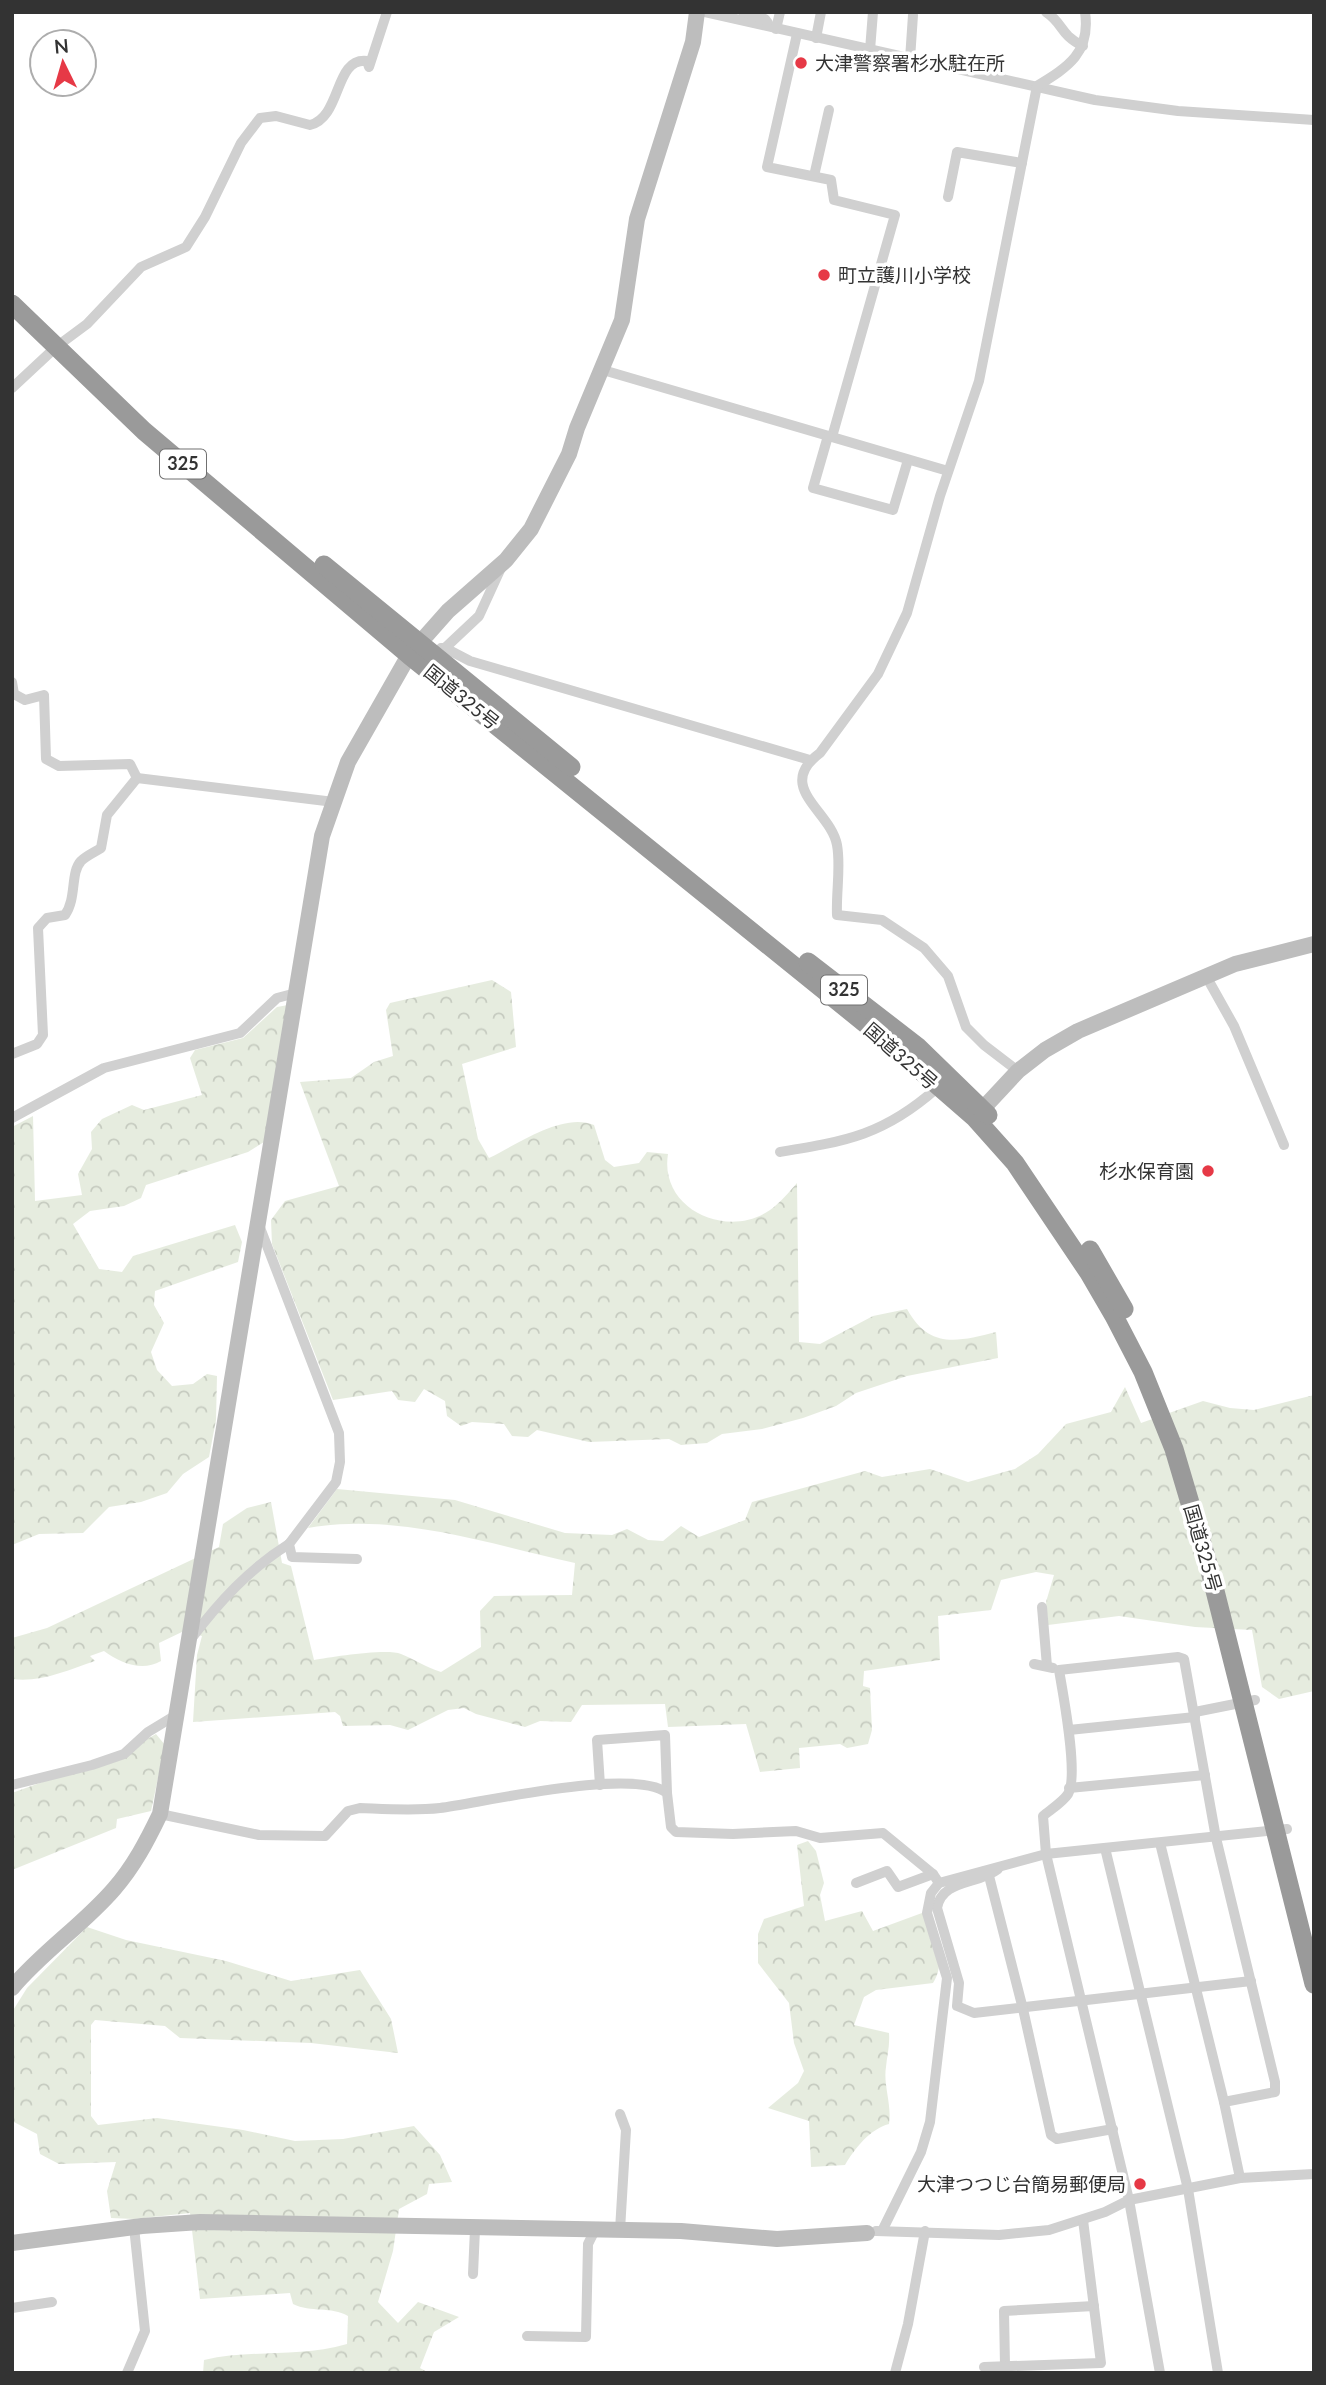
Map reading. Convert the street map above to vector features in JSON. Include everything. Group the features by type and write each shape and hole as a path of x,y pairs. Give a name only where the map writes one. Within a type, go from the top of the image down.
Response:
{"highway":[{"name":"国道325号","path":"12,287 61,343"},
{"name":"国道325号","path":"12,304 798,954 918,1047 978,1113 1034,1166 1106,1274 1165,1390 1221,1564 1249,1701 1314,1941"},
{"name":"国道325号","path":"426,648 882,1037 937,1088 978,1113"},
{"name":"国道325号","path":"1282,1830 1314,1984"}],"street":[{"path":"12,388 61,343 88,324 141,267 186,247 205,217 241,143 260,118 276,116 310,125 326,116 349,67 363,60 367,61 369,67 387,12"},
{"path":"12,1988 29,1968 113,1890 134,1865 160,1814 322,836 348,762 448,611 506,560 531,529 569,454 577,428 622,320 637,219 693,42 697,12"},
{"path":"705,12 1095,100 1178,111 1314,120"},
{"path":"743,12 765,19 774,28"},
{"path":"774,28 780,12"},
{"path":"816,38 821,12"},
{"path":"870,50 873,12"},
{"path":"1046,12 1054,17 1066,38 1083,46"},
{"path":"1018,1071 984,1045 966,1027 948,976 924,948 882,920 837,915 837,846 832,828 806,798 803,787 810,760 820,753 878,674 907,613 948,471 979,381 1037,86 1069,66 1083,46 1085,12"},
{"path":"910,60 913,15"},
{"path":"797,34 767,167 831,180 834,200 895,215 813,488 893,510 908,460"},
{"path":"814,176 829,110"},
{"path":"948,197 957,152 1022,163"},
{"path":"603,370 948,471"},
{"path":"426,648 479,616 506,560"},
{"path":"426,648 810,760"},
{"path":"12,682 14,694 25,700 44,695 47,759 59,766 130,764 137,778"},
{"path":"137,778 334,802"},
{"path":"12,1054 37,1044 43,1035 38,928 47,918 65,915 73,904 77,869 81,861 101,848 107,815 137,778"},
{"path":"978,1113 1018,1071 1045,1050 1078,1031 1206,976 1266,954 1314,944"},
{"path":"1206,976 1234,1026 1284,1145"},
{"path":"12,1118 104,1068 240,1033 277,998 296,993"},
{"path":"780,1152 847,1142 910,1112 937,1088"},
{"path":"187,1644 239,1583 265,1559 289,1544 336,1482 340,1462 339,1433 259,1225"},
{"path":"289,1544 292,1557 357,1559"},
{"path":"1042,1607 1047,1666"},
{"path":"1034,1664 1059,1670 1178,1657 1184,1659 1216,1838 1275,2092 1224,2102"},
{"path":"1059,1670 1069,1730 1069,1788 1068,1794 1043,1816 1046,1854 1129,2200 1160,2373"},
{"path":"1069,1730 1195,1714 1249,1701"},
{"path":"12,1785 124,1754 148,1732 176,1715"},
{"path":"600,1786 597,1740 665,1735 667,1793 671,1828 676,1832 733,1834 796,1831 820,1838 883,1833 936,1879"},
{"path":"1069,1788 1205,1775"},
{"path":"160,1814 259,1835 325,1836 348,1811 360,1808 439,1808 560,1787 647,1784 667,1793"},
{"path":"856,1883 887,1871 898,1887 1046,1854 1282,1830"},
{"path":"1160,1843 1240,2178"},
{"path":"1105,1848 1188,2189 1218,2373"},
{"path":"1003,1865 989,1876 947,1889 939,1897 939,1917 959,1983 957,2006 974,2014 1251,1981"},
{"path":"989,1876 1023,2009 1051,2136 1056,2139 1112,2129"},
{"path":"875,2231 921,2152 930,2122 947,1978 927,1913 936,1879"},
{"path":"620,2114 626,2130 620,2230"},
{"path":"12,2243 134,2227 200,2222 620,2230 777,2239 875,2231 999,2235 1049,2230 1083,2220 1129,2200 1240,2178 1314,2175"},
{"path":"984,2367 1101,2363 1083,2220"},
{"path":"127,2373 145,2330 134,2227"},
{"path":"473,2274 475,2229"},
{"path":"527,2336 586,2337 588,2244 595,2230"},
{"path":"895,2373 908,2324 925,2231"},
{"path":"12,2308 52,2302"},
{"path":"1005,2366 1004,2311 1094,2306"}],"green space":[{"path":"492,980 511,992 516,1047 462,1064 478,1139 489,1158 555,1126 582,1122 594,1125 605,1160 614,1167 639,1163 647,1152 668,1154 668,1173 674,1190 685,1204 716,1220 735,1222 770,1210 797,1183 799,1342 820,1344 873,1316 907,1309 925,1331 945,1339 957,1340 996,1332 998,1358 907,1376 856,1393 836,1406 803,1418 762,1429 722,1434 707,1443 681,1445 669,1439 589,1442 537,1430 528,1437 512,1436 504,1424 472,1422 461,1426 447,1416 445,1401 424,1389 415,1402 398,1400 392,1391 333,1400 272,1244 271,1220 285,1201 339,1186 300,1082 351,1078 374,1062 393,1056 386,1010 390,1003"},
{"path":"288,1005 264,1142 248,1152 146,1185 141,1198 124,1206 90,1211 73,1224 99,1269 122,1272 133,1256 235,1225 242,1242 238,1262 155,1291 154,1305 164,1323 151,1352 157,1370 172,1386 193,1384 207,1374 217,1376 216,1420 209,1457 183,1474 167,1493 141,1502 109,1507 83,1533 39,1534 12,1545 12,1127 33,1116 35,1201 82,1195 78,1174 92,1149 91,1132 102,1119 132,1105 144,1110 202,1095 190,1058 195,1050 243,1038 277,1007"},
{"path":"1125,1387 1141,1423 1203,1401 1230,1408 1254,1410 1314,1395 1314,1691 1279,1699 1262,1687 1252,1630 1195,1627 1119,1616 1048,1625 1046,1602 1054,1575 1036,1572 1001,1580 991,1610 938,1616 940,1660 864,1671 863,1686 870,1688 872,1730 868,1744 847,1748 840,1744 799,1748 800,1768 760,1772 746,1724 668,1727 665,1704 582,1705 571,1722 540,1721 525,1727 476,1714 464,1708 448,1710 408,1730 390,1725 343,1726 340,1716 335,1712 193,1722 197,1655 202,1636 184,1631 159,1643 161,1661 154,1664 131,1665 104,1651 90,1656 95,1661 54,1675 12,1679 12,1638 47,1628 219,1547 223,1524 247,1508 271,1502 282,1563 291,1566 314,1660 394,1652 441,1672 481,1647 480,1611 494,1596 572,1595 575,1563 476,1539 408,1527 341,1524 308,1528 337,1489 455,1500 565,1533 612,1535 627,1529 648,1540 663,1541 681,1526 699,1537 745,1520 752,1502 865,1471 882,1477 930,1469 968,1482 1015,1469 1038,1454 1066,1424 1111,1412"},
{"path":"156,1734 165,1745 151,1811 117,1819 116,1828 12,1870 12,1793 48,1780 94,1769"},
{"path":"808,1841 816,1851 824,1883 820,1895 825,1921 862,1911 873,1931 922,1913 930,1919 939,1952 939,1968 933,1983 876,1990 864,1997 854,2025 889,2033 885,2074 889,2124 864,2140 845,2165 811,2167 809,2121 768,2108 798,2083 804,2071 794,2043 789,2003 758,1963 758,1934 764,1919 804,1906 797,1845"},
{"path":"87,1927 126,1940 226,1961 291,1981 360,1970 391,2019 398,2053 311,2043 180,2038 165,2026 95,2020 91,2025 91,2116 98,2125 157,2118 243,2130 295,2141 343,2139 414,2126 440,2155 452,2182 429,2184 427,2194 399,2209 393,2251 378,2302 398,2323 418,2302 459,2317 434,2332 420,2368 429,2373 203,2373 204,2360 311,2351 347,2344 348,2316 335,2311 300,2307 293,2304 290,2293 200,2299 190,2213 134,2219 111,2218 107,2191 116,2162 59,2164 40,2154 37,2134 12,2121 12,2012 27,1988"}],"place":[{"name":"大津警察署杉水駐在所","path":"801,63"},
{"name":"町立護川小学校","path":"824,275"},
{"name":"杉水保育園","path":"1208,1171"},
{"name":"大津つつじ台簡易郵便局","path":"1140,2184"}]}
